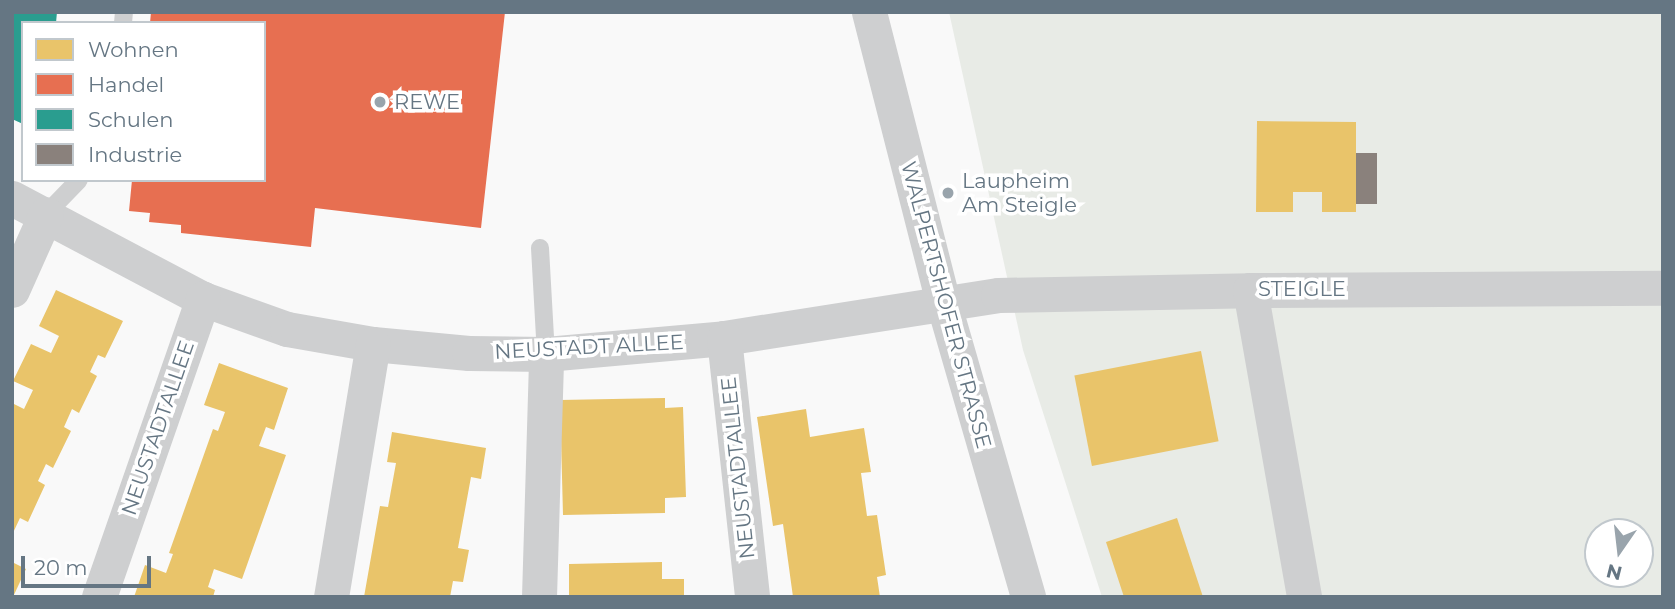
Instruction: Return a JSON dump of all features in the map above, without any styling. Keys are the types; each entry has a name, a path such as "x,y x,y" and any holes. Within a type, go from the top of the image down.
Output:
{"street":[{"name":"WALPERTSHOFER STRASSE","path":"869,12 943,302 1028,597"},
{"name":"NEUSTADT ALLEE","path":"12,198 203,299 287,329 373,344 469,353 546,354 724,338 827,324 943,302"},
{"path":"12,290 46,214"},
{"name":"STEIGLE","path":"943,302 998,295 1250,289 1663,288"},
{"path":"1250,289 1304,597"},
{"name":"NEUSTADTALLEE","path":"99,597 203,299"},
{"name":"NEUSTADTALLEE","path":"724,338 752,597"},
{"path":"331,597 373,344"},
{"path":"539,597 546,354"}],"lane":[{"path":"46,214 77,182"},
{"path":"540,248 546,354"}],"shaded area":[{"path":"949,12 1663,12 1663,597 1102,597 1023,350"}],"building: Wohnen":[{"path":"1257,121 1356,122 1356,212 1322,212 1322,192 1293,192 1293,212 1256,212"},
{"path":"56,290 123,321 105,358 98,355 90,372 97,376 79,413 72,409 64,427 71,431 53,468 46,464 38,481 45,485 28,522 20,518 12,535 12,403 24,409 33,390 13,381 31,344 51,353 59,336 39,326"},
{"path":"1201,351 1219,441 1092,466 1074,376"},
{"path":"219,363 288,388 274,430 266,427 259,446 286,455 242,579 214,569 208,587 215,590 213,597 134,597 145,565 166,573 173,554 169,553 213,429 218,431 225,412 204,405"},
{"path":"665,398 665,408 683,407 686,497 665,498 665,513 563,515 560,400"},
{"path":"806,409 810,437 864,428 871,472 861,473 867,516 877,515 886,575 877,577 880,597 793,597 783,524 773,526 757,417"},
{"path":"392,432 486,448 481,479 471,477 458,548 469,550 463,582 453,581 450,597 364,597 380,506 388,507 396,463 387,462"},
{"path":"1177,518 1203,597 1124,597 1106,542"},
{"path":"12,562 26,569 13,597 12,597"},
{"path":"662,562 662,579 684,579 684,597 569,597 569,564"}],"building: Handel":[{"name":"REWE","path":"151,12 505,12 481,228 315,208 311,247 181,233 181,225 149,222 150,213 129,211 132,182 266,182 266,21 150,21"}],"building: Schulen":[{"path":"12,12 57,12 56,21 21,21 21,123 12,119"}],"building: Industrie":[{"path":"1356,153 1377,153 1377,204 1356,204"}],"place":[{"name":"REWE","path":"380,102"},
{"name":"Laupheim Am Steigle","path":"948,193"}]}
